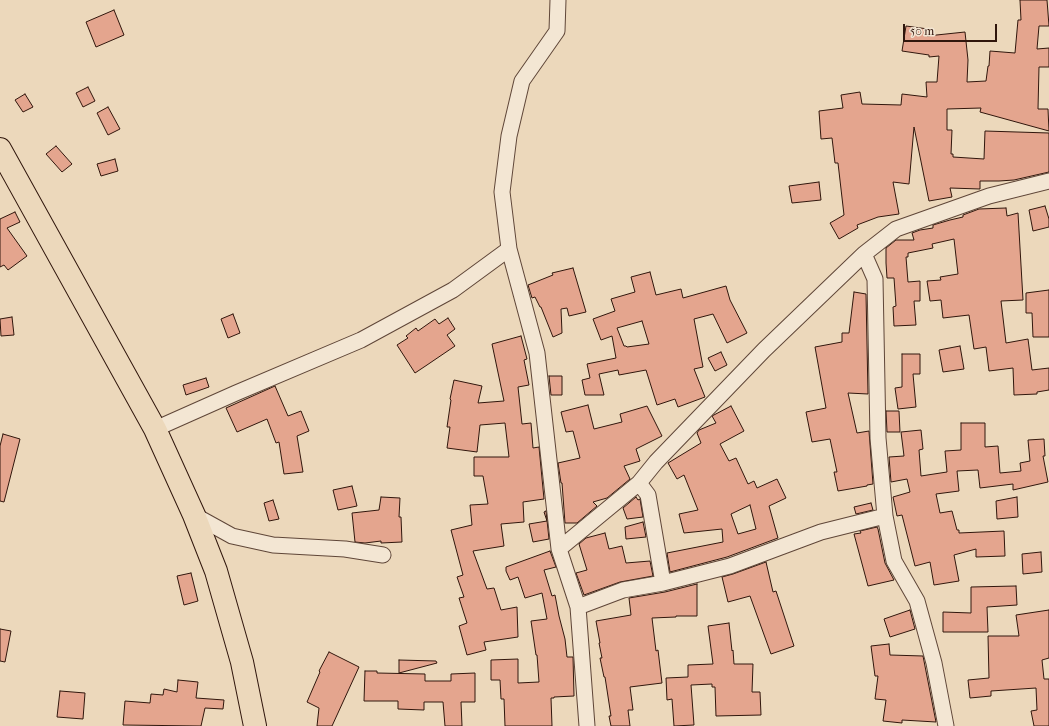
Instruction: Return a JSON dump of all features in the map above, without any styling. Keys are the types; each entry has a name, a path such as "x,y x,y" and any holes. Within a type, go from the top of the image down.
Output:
{"main road":[{"path":"0,148 154,429 194,515 216,571 238,647 255,726"}],"street":[{"path":"558,0 557,31 522,81 509,136 502,192 509,249 537,353 558,549 578,607 586,726"},
{"path":"558,549 639,483 656,462 764,350 864,254 896,229 989,196 1049,180"},
{"path":"154,429 361,340 453,290 509,249"},
{"path":"864,254 875,279 878,438 885,516 894,561 917,601 934,663 946,726"},
{"path":"639,483 648,495 663,583"},
{"path":"194,515 232,536 273,545 345,549 383,554"},
{"path":"578,607 623,590 663,583 730,566 821,532 885,516"}],"building":[{"path":"1020,0 1047,0 1049,26 1039,26 1037,49 1049,48 1049,67 1039,67 1038,109 1048,109 1049,131 980,112 981,108 947,109 947,130 952,130 951,154 953,154 953,157 984,159 985,131 1049,133 1049,172 1014,180 980,181 980,189 950,188 952,197 929,201 914,127 909,184 893,182 899,214 878,217 857,225 858,228 839,239 830,223 844,215 838,163 835,163 832,138 821,139 819,111 843,108 841,95 860,92 862,104 901,105 902,94 927,97 926,82 937,82 939,56 929,57 929,55 902,51 906,26 928,29 927,36 965,32 968,60 967,82 986,81 990,51 1015,53 1018,20 1021,20"},
{"path":"114,10 124,35 96,47 86,22"},
{"path":"88,87 95,101 83,107 76,93"},
{"path":"25,94 33,107 23,112 15,100"},
{"path":"108,107 120,129 108,135 97,113"},
{"path":"56,146 72,164 62,172 46,154"},
{"path":"115,159 118,171 101,176 97,164"},
{"path":"819,182 821,200 792,203 789,186"},
{"path":"1045,206 1049,219 1049,227 1033,231 1029,210"},
{"path":"1006,208 1007,216 1018,213 1023,300 1001,301 1006,343 1028,339 1032,370 1049,368 1049,390 1037,392 1037,394 1014,395 1013,368 989,371 986,347 974,349 969,315 943,318 941,300 930,301 927,281 941,280 940,277 958,274 954,239 932,244 933,248 908,253 908,257 906,257 908,282 920,281 920,301 914,301 916,325 894,326 893,307 896,306 894,278 887,278 886,248 896,240 914,240 912,233 933,228 933,225 963,217 963,215 979,209"},
{"path":"15,212 20,222 7,228 27,256 8,270 4,265 0,267 0,219"},
{"path":"573,268 586,312 569,316 567,308 561,309 562,333 553,337 541,307 535,297 532,298 528,285 553,275 552,273"},
{"path":"650,272 656,295 681,289 683,298 726,286 730,300 747,333 727,343 713,314 694,319 703,367 694,369 705,397 678,407 675,399 657,405 646,370 619,375 618,370 599,374 604,395 585,395 582,380 590,378 587,364 616,358 612,336 601,340 593,319 615,311 611,299 635,292 631,277","holes":["642,321 649,344 627,347 624,346 617,328"]},
{"path":"1049,290 1049,337 1033,337 1032,313 1026,313 1026,293"},
{"path":"854,292 866,294 868,394 848,393 857,433 869,431 873,484 838,491 834,472 837,472 830,439 812,442 806,412 826,408 815,347 842,342 842,333 849,333"},
{"path":"233,314 240,333 228,338 221,319"},
{"path":"12,317 14,335 1,336 0,319"},
{"path":"448,318 455,329 447,335 455,346 415,373 397,345 408,338 406,336 416,328 418,331 435,319 439,324"},
{"path":"521,336 527,359 524,360 529,385 518,387 522,424 531,423 533,448 539,447 544,499 523,502 524,522 501,524 504,546 473,551 487,589 494,588 501,610 517,607 518,637 484,642 486,650 467,655 459,626 467,623 459,598 464,597 457,577 463,575 451,530 472,525 470,505 488,504 483,476 474,476 474,457 509,457 505,423 480,425 477,452 447,448 450,427 447,427 450,399 454,380 482,386 478,403 504,401 492,344"},
{"path":"960,346 964,369 943,372 939,350"},
{"path":"721,352 727,365 715,371 708,358"},
{"path":"902,354 920,354 920,374 913,374 916,407 898,409 895,388 902,387"},
{"path":"549,376 562,376 562,395 551,395"},
{"path":"206,378 209,387 186,395 183,385"},
{"path":"275,386 288,416 301,411 309,431 297,436 303,472 284,474 279,442 276,443 267,419 237,432 226,408"},
{"path":"588,405 594,429 622,422 620,414 647,406 662,436 636,449 640,461 624,466 630,479 607,498 593,502 597,506 577,523 565,523 562,483 558,463 580,458 573,431 566,432 561,412"},
{"path":"731,406 744,431 720,444 729,461 736,458 748,484 754,481 757,488 777,479 786,498 769,506 778,538 727,557 670,572 667,553 723,542 722,529 684,533 679,514 698,510 684,475 677,479 668,463 701,443 697,433 699,430 716,423 712,416","holes":["750,505 756,529 738,534 731,514"]},
{"path":"886,411 899,411 900,432 887,432"},
{"path":"961,423 985,423 985,447 998,446 1000,473 1021,471 1020,463 1030,461 1028,440 1044,439 1045,456 1043,456 1048,482 1013,490 1013,484 980,488 978,470 957,471 959,491 936,494 940,513 952,511 959,533 1004,531 1005,556 976,557 976,549 954,555 959,581 934,585 930,562 915,566 902,515 897,516 893,497 910,492 907,479 891,482 889,457 904,456 901,432 921,430 923,449 919,450 921,476 947,472 945,451 961,450"},
{"path":"3,434 20,439 4,502 0,501 0,446"},
{"path":"352,486 357,506 338,510 333,490"},
{"path":"381,497 400,498 399,517 401,517 402,542 355,542 352,513 379,510"},
{"path":"636,497 638,500 640,499 643,517 627,519 623,508"},
{"path":"1017,497 1018,517 997,519 996,501"},
{"path":"273,500 279,519 269,521 264,503"},
{"path":"871,503 873,510 856,514 854,507"},
{"path":"546,511 549,539 533,542 529,524 547,521 544,512"},
{"path":"643,522 646,537 626,539 625,527"},
{"path":"877,527 885,563 894,580 868,586 854,534"},
{"path":"605,533 609,549 622,546 626,563 650,561 653,576 620,582 584,595 576,573 587,570 579,544 586,538"},
{"path":"550,551 556,567 544,570 552,596 555,595 565,639 567,657 573,657 574,696 551,698 552,726 505,726 504,699 501,699 500,680 491,680 491,660 518,659 518,683 539,682 537,655 531,621 547,619 542,593 525,598 518,577 510,580 506,567"},
{"path":"1041,552 1042,572 1023,574 1022,554"},
{"path":"766,562 773,592 776,591 794,646 771,654 750,596 728,602 722,577"},
{"path":"191,573 198,601 184,605 177,576"},
{"path":"697,584 697,616 652,618 662,683 630,687 633,710 628,710 630,726 611,726 609,716 611,716 605,677 600,658 602,658 596,621 631,615 629,598 665,592"},
{"path":"1016,586 1017,605 987,607 988,632 943,632 943,612 971,613 971,587"},
{"path":"910,610 915,629 890,637 884,619"},
{"path":"1049,610 1049,658 1042,660 1044,679 1049,679 1049,726 1034,726 1031,711 1037,710 1036,688 991,691 991,696 970,698 968,680 989,678 988,636 1019,636 1016,615"},
{"path":"729,623 734,664 753,664 752,692 760,692 761,715 716,716 715,687 712,687 712,684 691,685 694,725 674,726 672,699 667,700 666,678 688,677 688,665 713,664 708,626"},
{"path":"0,629 11,631 5,662 0,661"},
{"path":"889,644 890,655 923,656 936,722 902,720 902,723 883,721 886,700 875,699 878,676 875,676 871,646"},
{"path":"329,652 359,667 332,726 317,726 319,708 307,702 320,672 319,671"},
{"path":"399,660 436,661 437,663 399,673"},
{"path":"365,671 377,671 377,673 425,674 425,681 451,681 451,674 475,673 475,702 461,702 462,726 445,726 443,702 424,702 424,710 398,709 398,701 364,701"},
{"path":"178,680 198,682 196,698 224,700 223,709 205,708 201,726 123,725 125,701 150,703 151,694 163,695 164,689 177,692"},
{"path":"60,691 85,693 83,719 57,717"}]}
